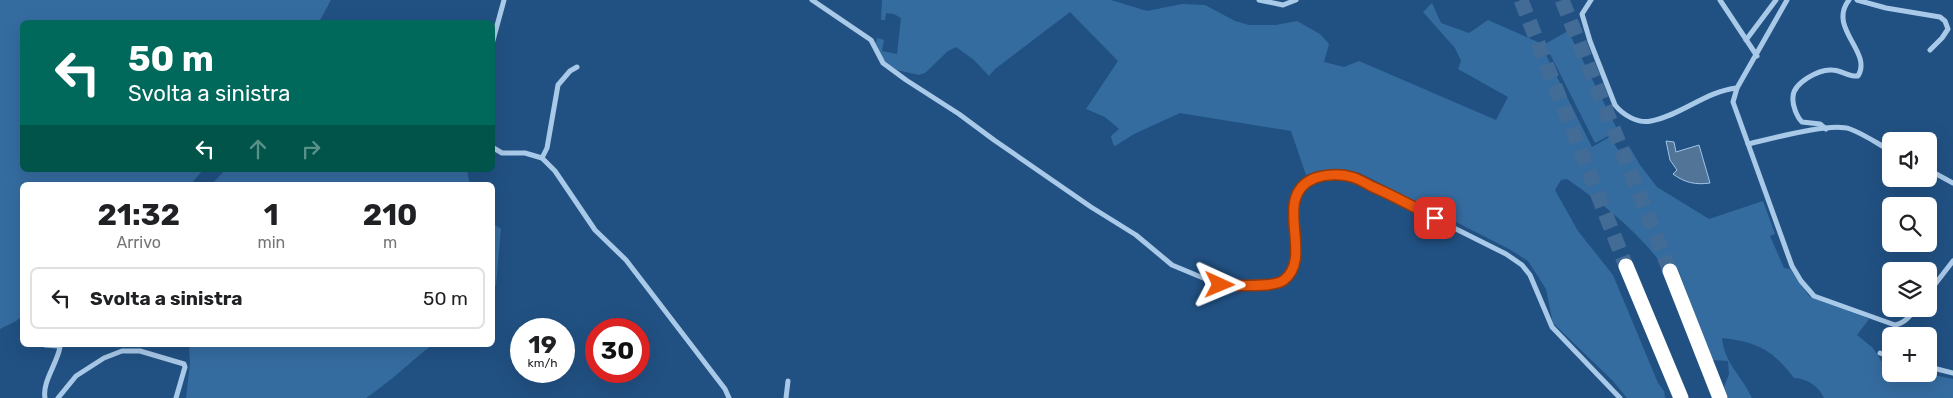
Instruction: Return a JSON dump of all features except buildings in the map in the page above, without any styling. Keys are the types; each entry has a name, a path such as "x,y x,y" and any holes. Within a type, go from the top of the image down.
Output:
{"highway":[{"path":"1626,266 1681,398"},
{"path":"1670,271 1720,398"}],"street":[{"path":"495,33 504,0"},
{"path":"812,0 871,40 883,63 906,80 959,114 1091,207 1136,235 1172,265 1220,285 1282,282 1291,274 1295,255 1295,199 1299,188 1305,182 1317,177 1331,175 1352,177 1382,190 1506,254 1522,265 1530,275 1552,327 1620,398"},
{"path":"1259,0 1283,5 1296,0"},
{"path":"1591,0 1582,14 1590,41 1615,105 1621,113 1634,119 1650,122 1710,95 1727,89 1738,88"},
{"path":"1720,0 1756,56"},
{"path":"1746,40 1776,0"},
{"path":"1787,0 1738,88 1733,102 1792,266 1801,281 1814,296 1895,324 1909,317"},
{"path":"1826,129 1820,124 1802,122 1798,118 1792,97 1795,89 1820,71 1841,71 1858,76 1861,65 1855,47 1843,25 1842,13 1849,0"},
{"path":"1857,0 1886,8 1940,17 1945,21 1948,29 1930,50"},
{"path":"542,158 547,148 558,84 570,71 577,67"},
{"path":"1748,144 1842,127 1851,129 1882,146"},
{"path":"495,148 502,152 525,153 542,158 555,171 595,230 626,260 725,389 729,398"},
{"path":"1937,174 1953,183"},
{"path":"1937,282 1953,261"},
{"path":"45,398 45,390 59,355 59,347"},
{"path":"58,398 76,376 104,358 122,351 140,351 184,364 185,368 176,398"},
{"path":"1937,369 1953,373"},
{"path":"786,398 788,381"}],"shaded area":[{"path":"0,0 331,0 320,20 20,20 20,172 201,172 193,182 20,182 20,318 0,329"},
{"path":"882,0 1111,0 1147,11 1182,4 1205,5 1235,21 1249,25 1276,25 1297,21 1320,34 1329,44 1324,62 1344,67 1359,61 1496,120 1508,97 1458,69 1461,61 1455,48 1423,12 1432,3 1441,23 1469,33 1488,20 1540,43 1592,147 1610,137 1618,150 1629,146 1640,165 1657,187 1709,219 1763,201 1775,234 1770,236 1784,268 1790,269 1809,296 1869,319 1857,335 1873,348 1882,362 1882,382 1937,382 1937,376 1953,379 1953,398 1824,398 1815,386 1803,379 1794,378 1779,361 1763,349 1745,342 1722,338 1726,355 1752,398 1728,398 1724,387 1729,374 1728,361 1712,360 1678,269 1668,260 1661,263 1629,228 1593,197 1567,179 1561,180 1555,190 1578,231 1613,275 1658,383 1664,391 1665,398 1627,398 1613,381 1553,323 1546,289 1528,261 1509,249 1360,173 1333,170 1306,175 1291,131 1180,113 1134,134 1115,146 1111,136 1119,129 1105,117 1086,109 1118,61 1070,12 995,69 989,76 974,60 956,47 948,51 925,73 919,75 897,70 883,59 876,43 877,38 884,40 882,51 897,54 901,18 894,14 886,13 885,20 881,20"},
{"path":"1568,31 1618,131 1595,143 1545,44"},
{"path":"1666,141 1674,142 1676,152 1699,145 1710,183 1691,183 1673,174 1677,170 1670,160"},
{"path":"223,172 467,172 469,182 214,182"},
{"path":"495,225 501,229 495,286"},
{"path":"189,347 430,347 366,398 186,398 190,363"}],"tunnel":[{"path":"1521,0 1626,266"},
{"path":"1562,0 1670,271"}],"route":[{"path":"1220,285 1258,285 1282,282 1291,274 1295,255 1295,199 1299,188 1305,182 1317,177 1331,175 1352,177 1382,190 1435,218"}]}
